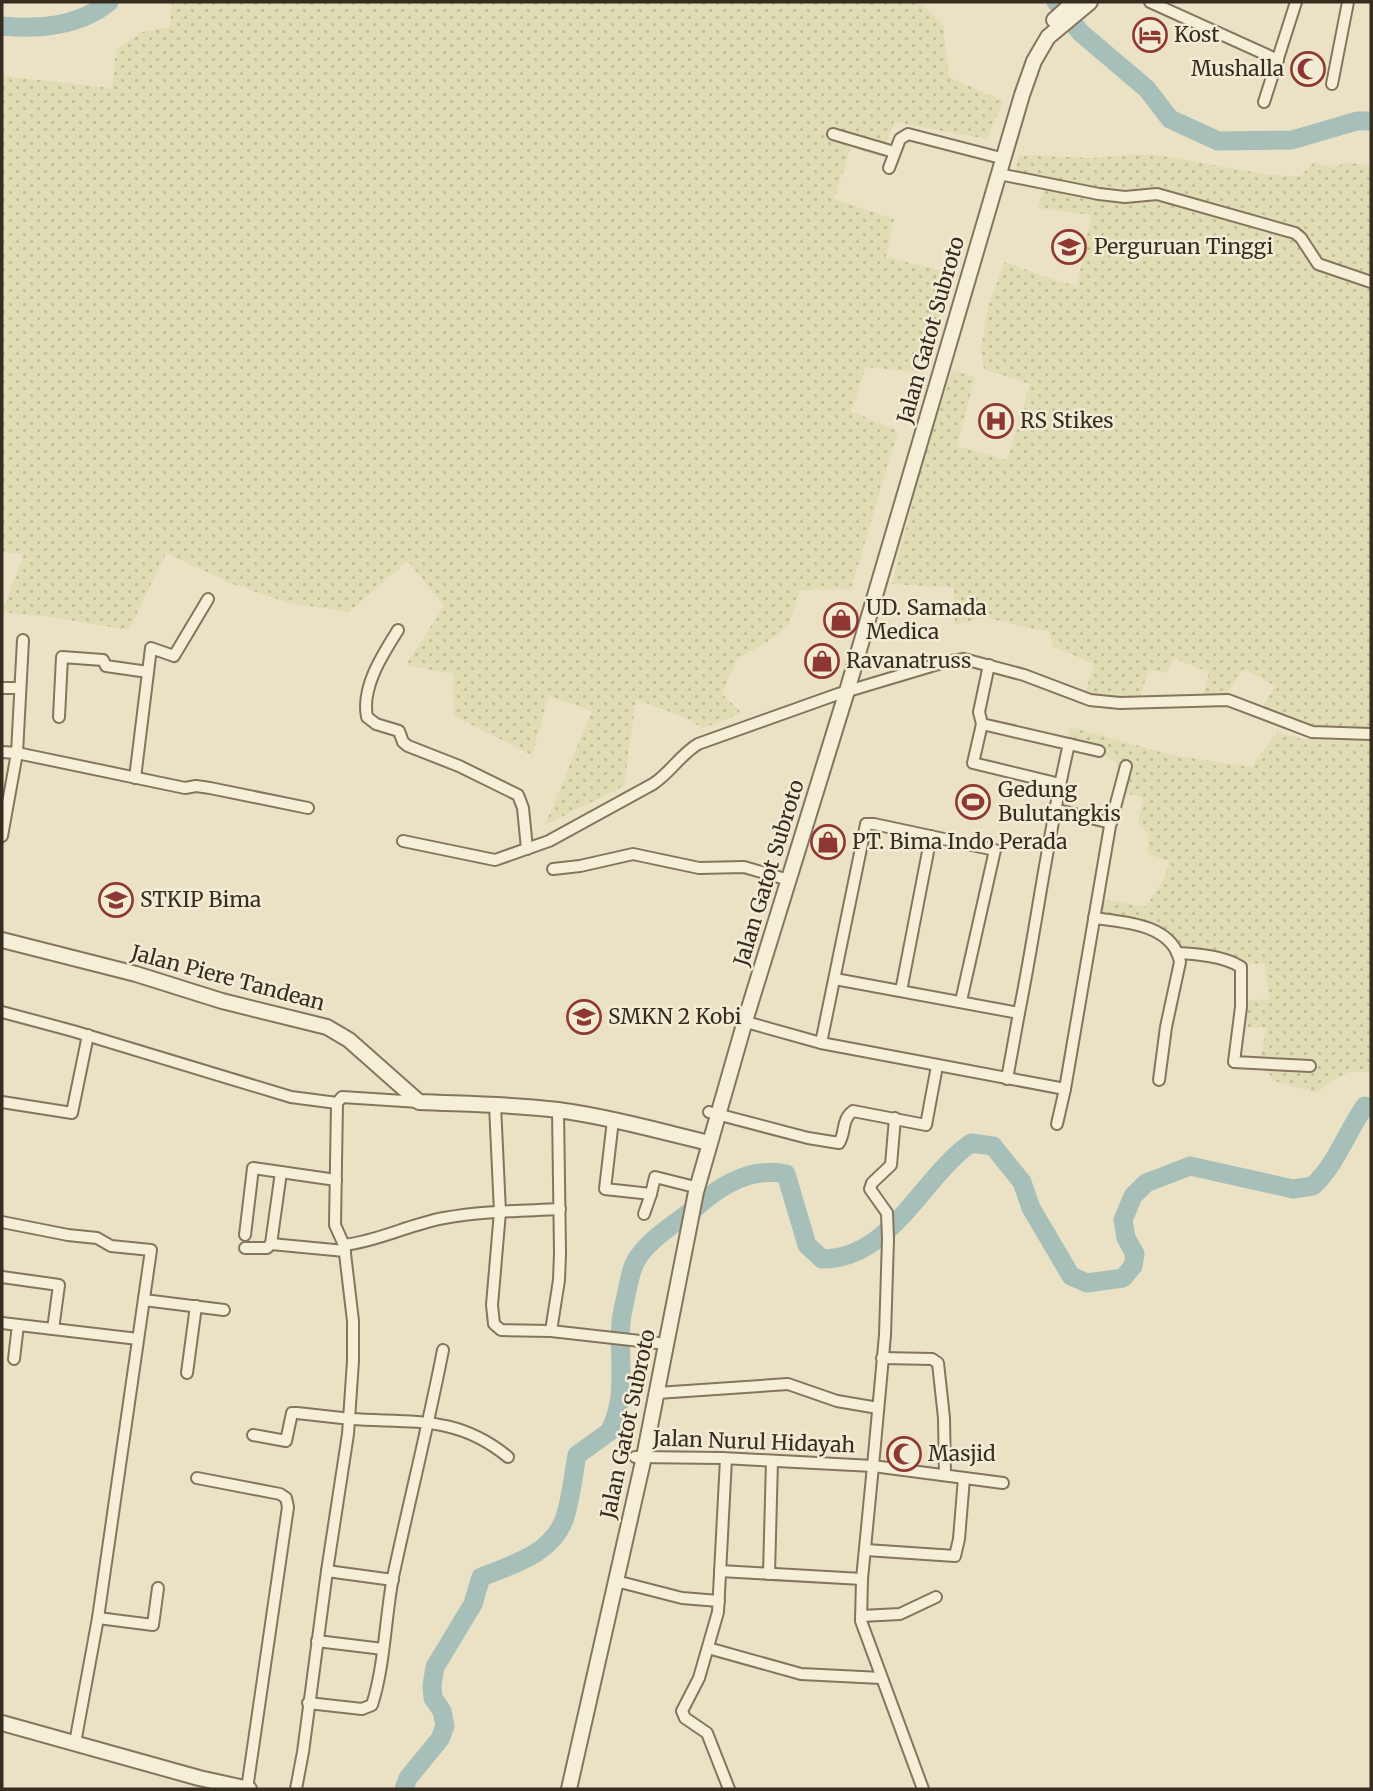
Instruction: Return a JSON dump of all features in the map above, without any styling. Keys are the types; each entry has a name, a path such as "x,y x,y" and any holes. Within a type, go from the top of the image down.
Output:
{"street":[{"name":"Jalan Gatot Subroto","path":"742,1021 782,878 843,692 1025,62 1033,44 1084,2"},
{"path":"1150,2 1278,60"},
{"path":"1264,102 1296,2"},
{"path":"1332,84 1348,2"},
{"name":"Jalan Gatot Subroto","path":"560,1789 657,1393 692,1190 713,1113 843,692 1021,95 1051,28"},
{"path":"833,134 894,152"},
{"path":"889,168 900,139 908,134 997,157"},
{"path":"999,174 1099,194 1125,197 1157,194 1213,209 1295,233 1301,237 1318,264 1371,282"},
{"path":"135,778 151,648 174,656 208,599"},
{"path":"398,630 371,683 367,717 376,724 399,731 403,742 408,746 460,766 518,795 523,808 527,849"},
{"path":"2,836 17,753 23,640"},
{"path":"59,716 62,657 103,660 106,666 148,672"},
{"path":"403,841 491,860 527,849 549,841 660,780 685,752 698,744 843,692 964,659 1090,699 1120,703 1227,700 1312,732 1371,734"},
{"path":"989,665 979,712 982,724 973,763 1060,784"},
{"path":"2,688 20,688"},
{"path":"982,724 1099,751"},
{"path":"1007,1079 1034,937 1054,809 1069,744"},
{"path":"2,752 185,788 203,787 308,808"},
{"path":"1056,1124 1065,1089 1111,823 1126,766"},
{"path":"1054,809 1111,823"},
{"path":"821,1043 866,824 995,850 961,1001"},
{"path":"901,991 931,836"},
{"path":"554,869 632,854 699,868 744,867 782,878"},
{"path":"1094,918 1136,923 1153,930 1168,941 1177,953 1180,962 1166,1027 1159,1080"},
{"name":"Jalan Piere Tandean","path":"2,940 327,1027 349,1040 419,1102"},
{"path":"1177,953 1202,955 1241,967 1241,1007 1234,1062 1310,1066"},
{"path":"835,979 1020,1013"},
{"path":"2,1012 88,1035 291,1097 337,1103"},
{"path":"742,1021 821,1043 1065,1089"},
{"path":"2,1102 72,1113 88,1035"},
{"path":"713,1113 833,1143 842,1140 844,1122 853,1111 926,1125 937,1066"},
{"path":"296,1789 349,1419 353,1361 353,1321 344,1248 335,1225 337,1103 342,1097 558,1110 705,1142"},
{"path":"495,1105 500,1212 492,1305 494,1324 501,1330 551,1331 652,1342"},
{"path":"551,1331 559,1280 558,1110"},
{"path":"895,1118 891,1166 870,1189 887,1213 888,1239 888,1280 873,1466 1003,1483"},
{"path":"613,1120 605,1189 651,1194"},
{"path":"245,1235 253,1168 335,1180"},
{"path":"245,1248 267,1248 271,1244 281,1172"},
{"path":"644,1214 655,1177 692,1190"},
{"path":"271,1244 344,1248 443,1218 560,1209"},
{"name":"Jalan Gatot Subroto","path":"569,1789 599,1636 616,1581 640,1457 652,1342 687,1218"},
{"path":"2,1222 97,1238 111,1246 151,1250 98,1618 75,1744"},
{"path":"2,1277 59,1285 53,1329"},
{"path":"144,1300 224,1310"},
{"path":"187,1373 196,1307"},
{"path":"2,1324 138,1339"},
{"path":"14,1359 18,1325"},
{"path":"308,1703 355,1709 371,1707 393,1580 443,1350"},
{"path":"882,1358 932,1359 938,1363 944,1418 945,1475"},
{"path":"657,1393 788,1384 836,1401 878,1408"},
{"path":"253,1435 286,1441 292,1413 349,1419 429,1422 457,1427 475,1434 508,1457"},
{"name":"Jalan Nurul Hidayah","path":"640,1457 726,1458 873,1466 862,1579 861,1621 923,1789"},
{"path":"726,1458 719,1601 699,1678 683,1713 685,1718 706,1733 729,1789"},
{"path":"769,1574 772,1461"},
{"path":"2,1723 197,1784 248,1789 288,1507 286,1498 280,1494 197,1478"},
{"path":"866,1550 954,1556 960,1539 964,1478"},
{"path":"327,1571 393,1580"},
{"path":"720,1571 862,1579"},
{"path":"616,1581 682,1598 719,1601"},
{"path":"98,1618 153,1625 158,1588"},
{"path":"861,1616 909,1611 936,1597"},
{"path":"317,1641 383,1650"},
{"path":"708,1648 801,1674 881,1678"}],"shaded area":[{"path":"172,2 920,2 943,24 949,77 1003,101 987,139 894,122 881,157 851,147 834,199 894,219 886,257 955,274 920,373 866,367 851,411 898,431 851,589 800,590 790,623 769,641 737,659 722,694 742,713 703,728 683,717 636,699 624,786 545,825 592,711 549,696 532,755 454,716 453,674 406,665 444,606 408,561 349,612 289,603 230,583 166,553 129,630 2,612 24,554 2,552 2,76 112,88 116,49 142,32 170,27"},
{"path":"1152,154 1270,175 1301,176 1314,162 1332,168 1347,162 1371,166 1371,730 1313,729 1288,721 1263,707 1275,686 1244,669 1225,696 1203,694 1209,672 1173,658 1167,673 1149,670 1140,696 1114,697 1085,693 1094,664 1052,646 1049,631 984,617 955,625 954,588 892,584 927,444 952,370 975,377 957,446 1007,460 1030,384 984,369 981,347 989,303 1005,262 1077,286 1091,215 1038,208 1044,189 1012,181 1019,155 1091,158"},
{"path":"1070,727 1172,755 1251,767 1277,732 1302,739 1371,741 1371,1072 1349,1072 1332,1080 1317,1093 1275,1081 1259,1061 1267,1028 1235,1026 1238,1001 1269,999 1265,964 1231,963 1172,951 1147,928 1089,917 1092,897 1145,907 1164,879 1169,861 1148,854 1148,835 1138,823 1143,798 1116,790 1121,773 1116,762 1107,756 1067,745"}],"waterway":[{"path":"2,26 30,27 72,21 109,2"},
{"path":"1056,2 1081,33 1147,89 1170,119 1218,141 1292,140 1357,121 1371,121"},
{"path":"404,1789 408,1778 440,1739 445,1726 442,1711 433,1698 435,1667 473,1604 481,1577 529,1557 550,1542 564,1520 577,1455 609,1432 615,1419 621,1378 621,1318 636,1260 660,1235 719,1189 751,1175 774,1172 786,1174 807,1245 822,1259 846,1255 867,1246 886,1232 953,1158 971,1143 993,1146 1022,1182 1031,1208 1071,1276 1087,1283 1123,1278 1133,1266 1135,1254 1126,1238 1123,1220 1133,1196 1146,1183 1190,1166 1293,1189 1313,1186 1329,1168 1365,1106 1371,1107"}],"place":[{"name":"Kost","path":"1150,35"},
{"name":"Mushalla","path":"1308,69"},
{"name":"Perguruan Tinggi","path":"1069,247"},
{"name":"RS Stikes","path":"996,421"},
{"name":"UD. Samada Medica","path":"841,620"},
{"name":"Ravanatruss","path":"822,661"},
{"name":"Gedung Bulutangkis","path":"973,802"},
{"name":"PT. Bima Indo Perada","path":"828,842"},
{"name":"STKIP Bima","path":"116,900"},
{"name":"SMKN 2 Kobi","path":"584,1017"},
{"name":"Masjid","path":"904,1454"}]}
